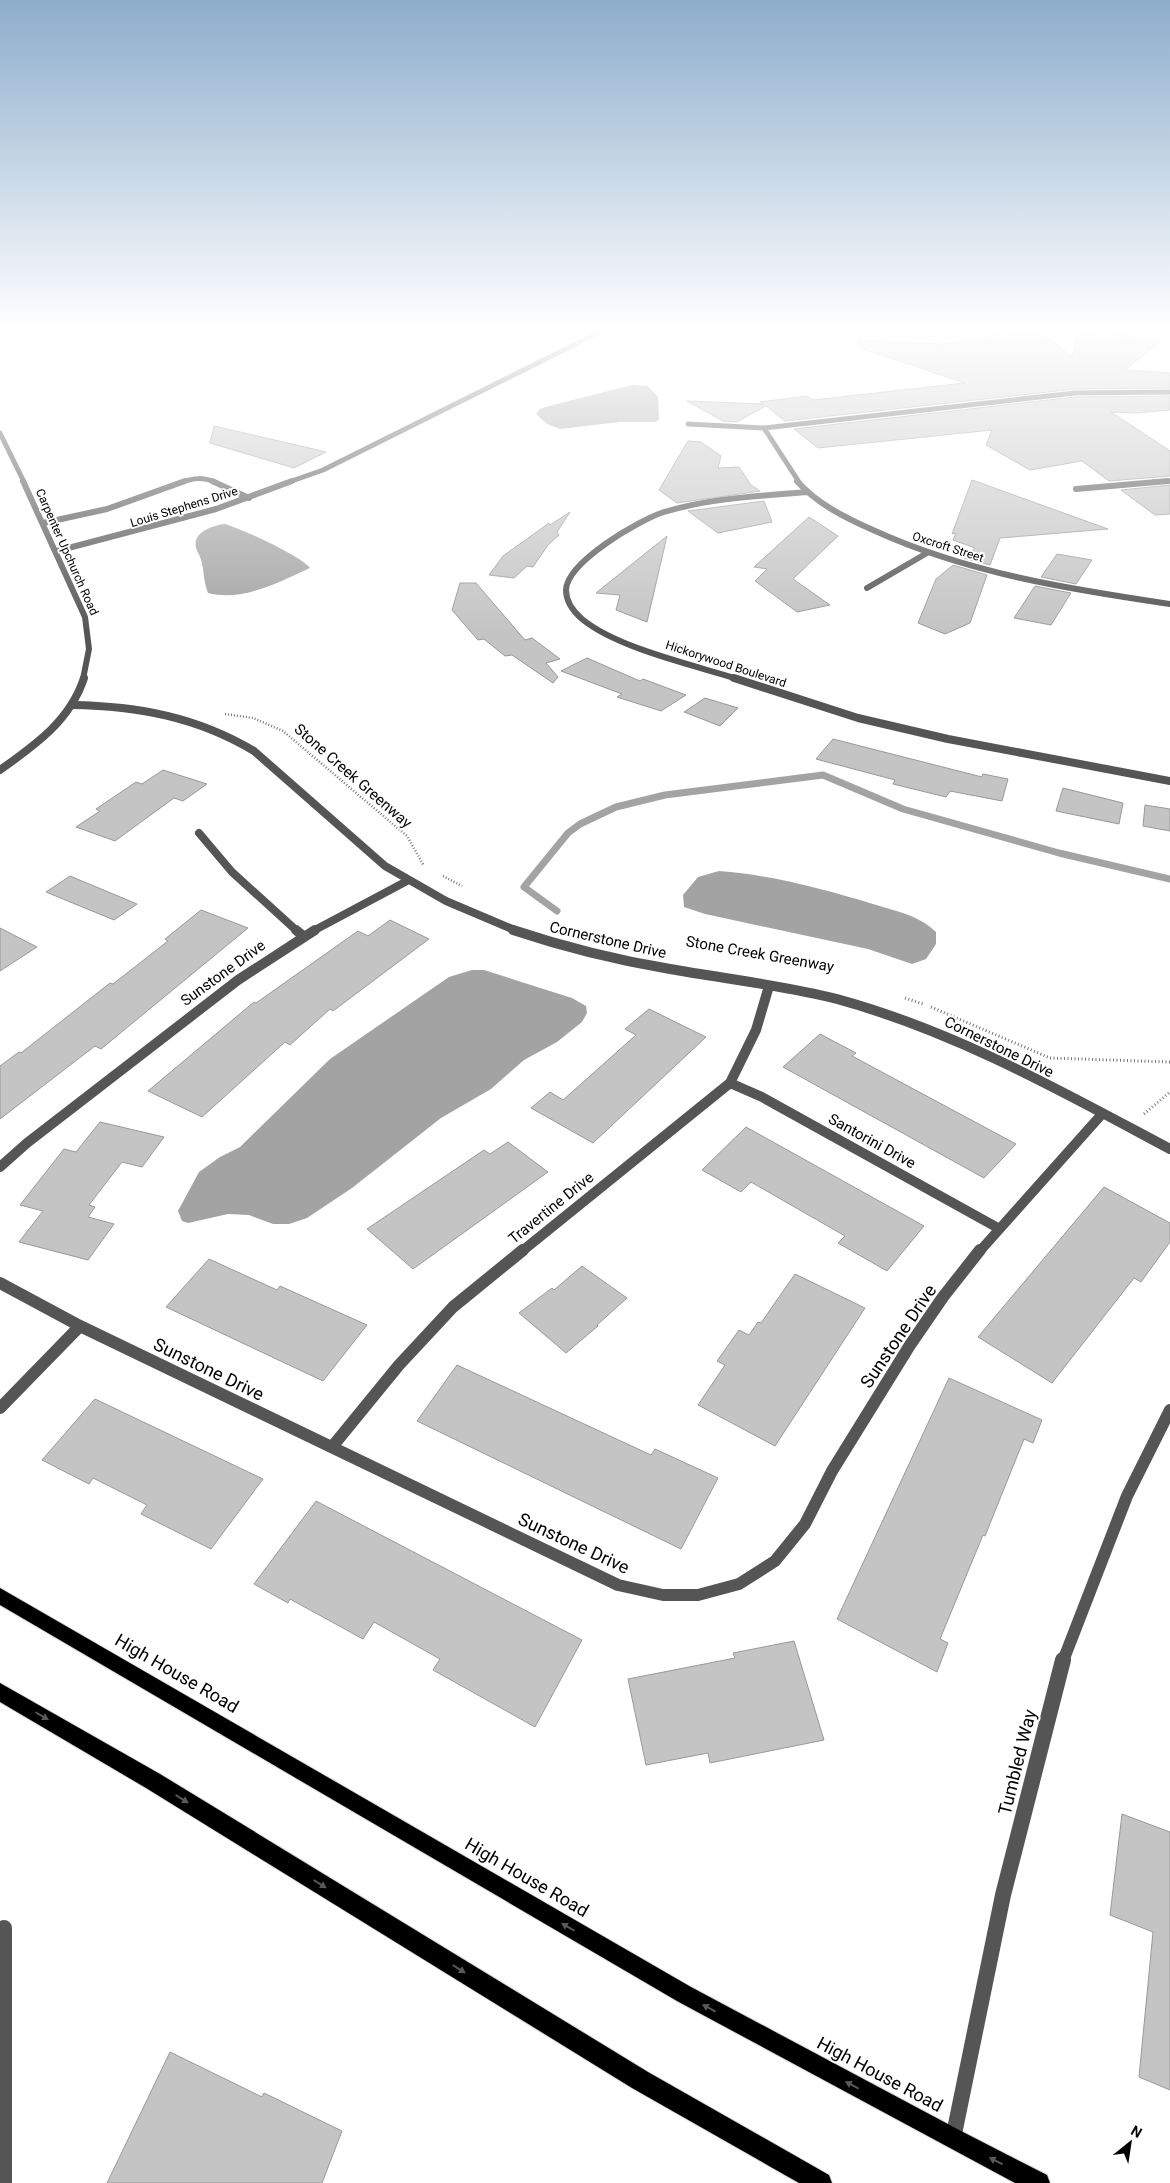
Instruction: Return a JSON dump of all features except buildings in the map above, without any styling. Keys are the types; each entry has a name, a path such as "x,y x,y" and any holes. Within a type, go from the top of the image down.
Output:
{"main road":[{"name":"High House Road","path":"0,1596 684,1994 953,2139 1039,2183"},
{"path":"0,1692 153,1781 640,2080 821,2183"}],"street":[{"name":"Louis Stephens Drive","path":"57,551 164,524 249,498 355,455 407,429"},
{"name":"Oxcroft Street","path":"764,429 783,462 807,492 858,524 927,553 1006,576 1170,604"},
{"name":"Carpenter Upchurch Road","path":"0,433 57,551 83,613 88,630 89,650 79,690 72,705 51,730 0,770"},
{"path":"43,523 107,509 194,478 205,478 249,498"},
{"path":"1076,489 1170,481"},
{"name":"Hickorywood Boulevard","path":"807,492 683,508 650,517 607,544 574,572 567,584 569,602 576,613 595,629 624,643 832,710 948,739 1170,781"},
{"path":"867,588 927,553"},
{"name":"Cornerstone Drive","path":"72,705 114,705 172,714 218,730 238,740 254,751 384,866 407,881 496,923 568,947 647,965 838,1000 936,1032 991,1056 1170,1149"},
{"path":"199,833 232,872 303,936"},
{"name":"Sunstone Drive","path":"0,1166 34,1137 238,980 303,936 407,881"},
{"name":"Travertine Drive","path":"332,1447 399,1365 453,1307 730,1083 756,1030 769,986"},
{"name":"Santorini Drive","path":"730,1083 762,1097 998,1228"},
{"name":"Sunstone Drive","path":"0,1284 80,1326 618,1585 663,1595 698,1595 740,1584 775,1561 806,1524 832,1471 910,1345 943,1297 998,1228 1102,1114"},
{"path":"0,1408 80,1326"},
{"name":"Tumbled Way","path":"953,2139 1003,1895 1064,1656 1127,1496 1170,1410"},
{"path":"4,1928 4,2183"}],"path":[{"name":"Stone Creek Greenway","path":"220,714 252,718 284,731 407,836 424,866 432,870"},
{"path":"440,874 464,886"},
{"path":"903,997 952,1015 1050,1058 1170,1062"},
{"path":"1139,1118 1170,1092"}],"shaded area":[{"path":"225,524 284,550 310,568 247,593 221,595 208,593 196,542 197,538 205,530"},
{"path":"719,871 797,883 898,911 922,921 936,932 936,944 926,959 912,964 868,949 705,914 684,907 683,895 698,877"},
{"path":"472,970 484,970 572,998 586,1006 587,1013 582,1022 557,1042 524,1060 491,1089 441,1118 352,1188 307,1218 289,1224 273,1224 249,1215 228,1214 188,1223 182,1221 178,1211 199,1172 220,1157 240,1147 330,1059 449,977"}],"waterway":[{"path":"557,911 524,887 568,833 580,824 616,807 665,795 823,775 903,809 1059,853 1170,879"}]}
